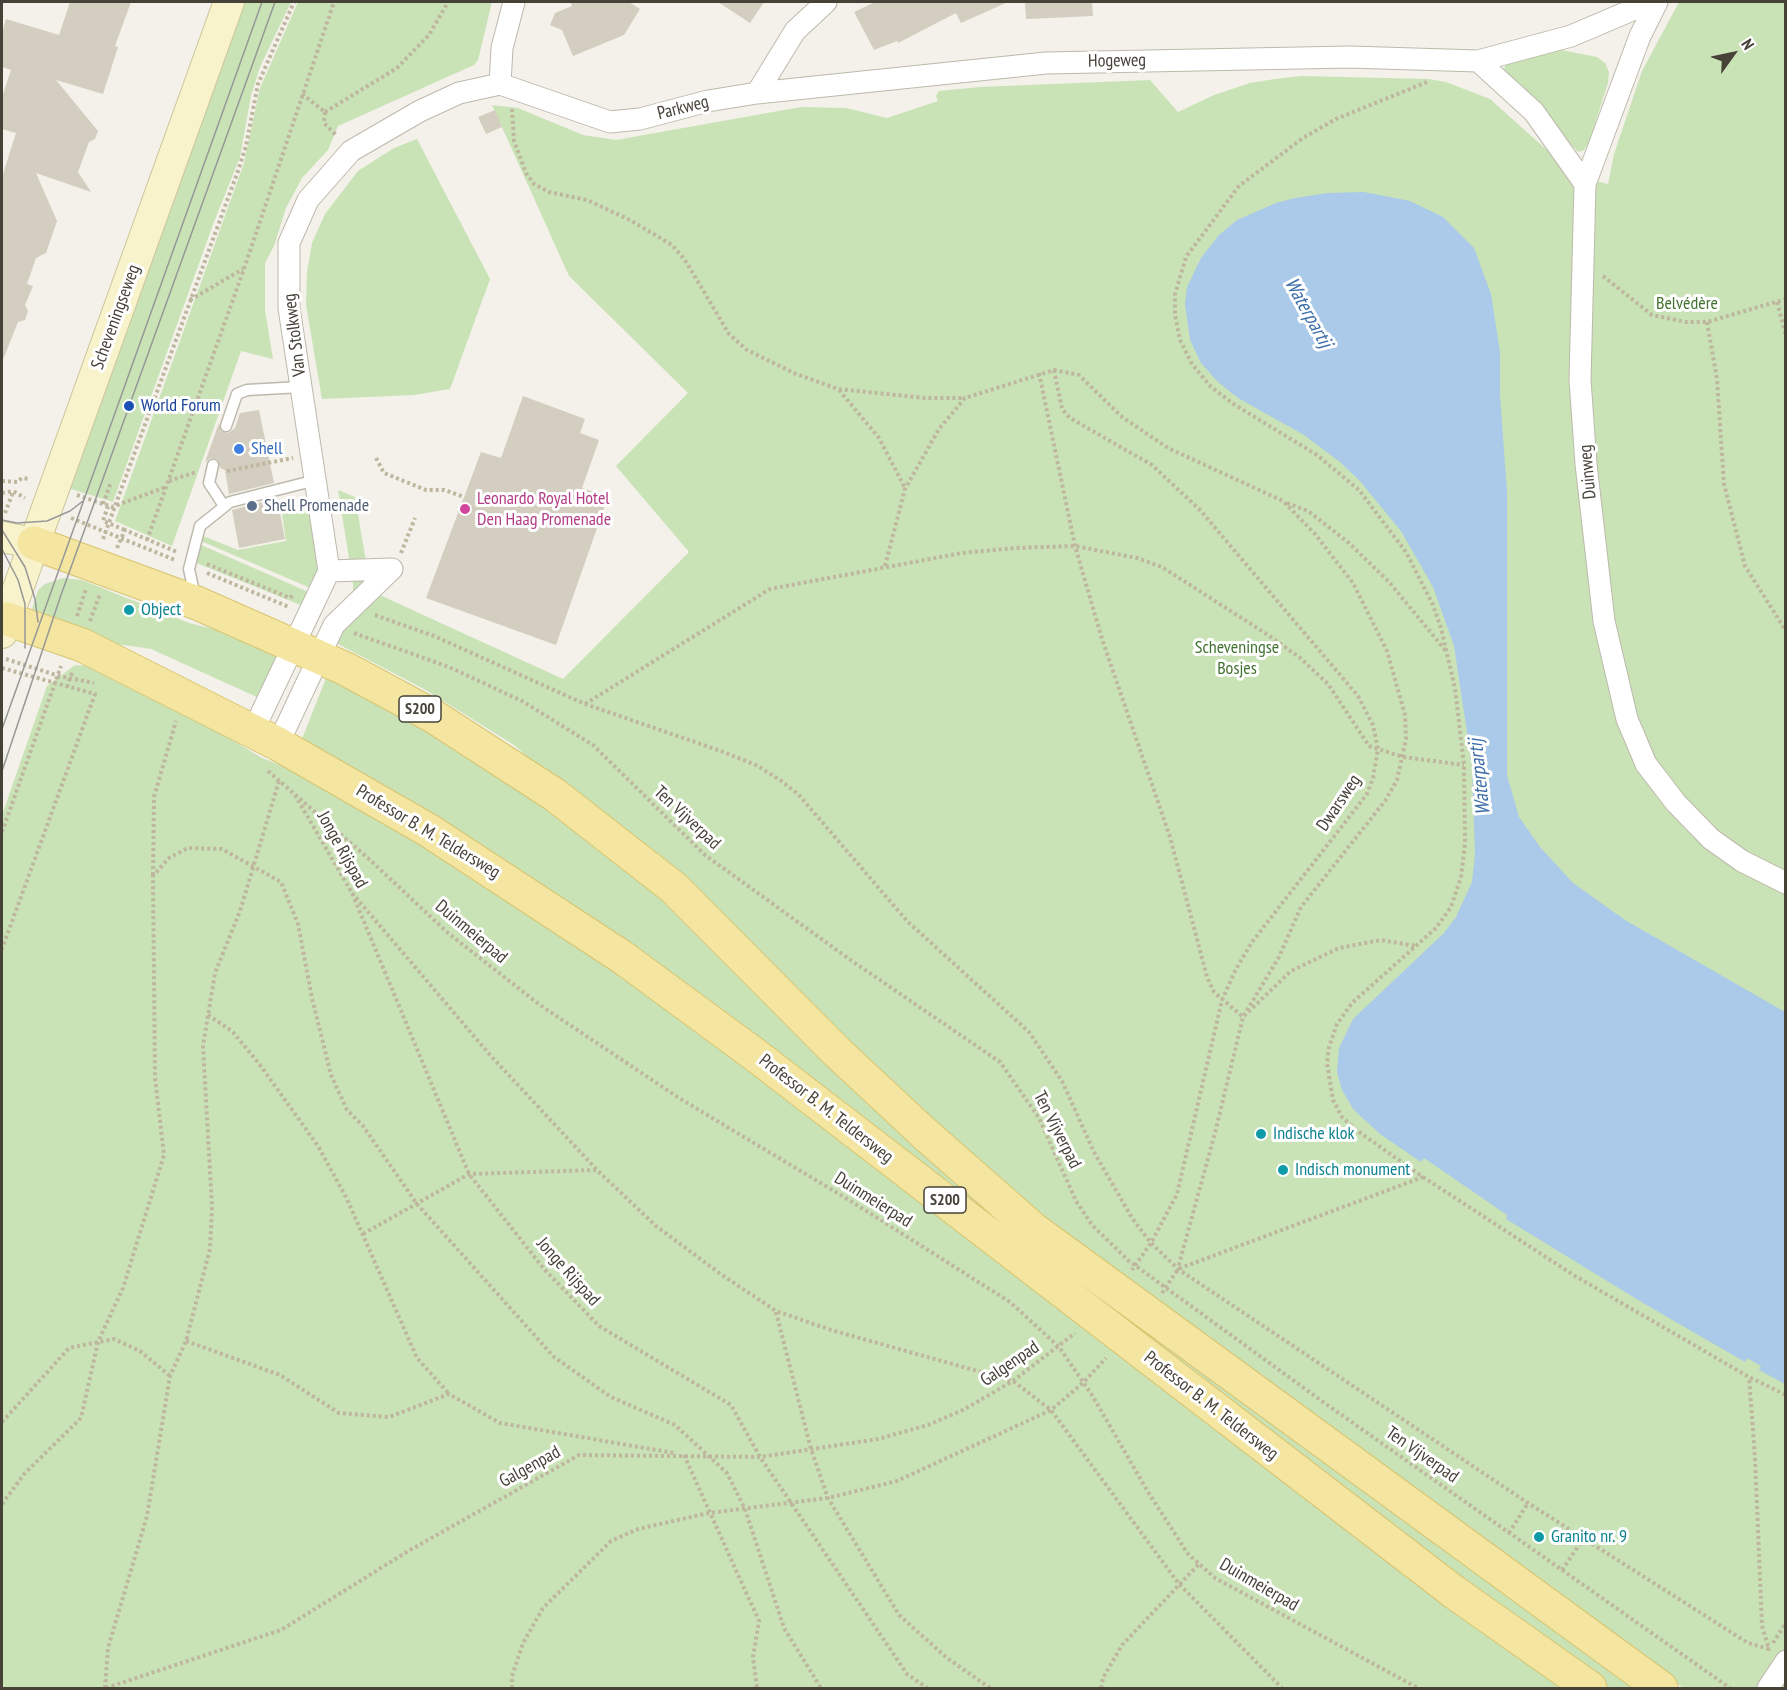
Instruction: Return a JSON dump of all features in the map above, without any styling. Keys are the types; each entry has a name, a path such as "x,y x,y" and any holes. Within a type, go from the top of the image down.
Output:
{"main road":[{"name":"Professor B. M. Teldersweg","path":"34,543 94,563 197,603 346,669 433,716 516,767 674,888 709,920 837,1052 925,1134 1034,1228 1156,1300 1661,1689"},
{"name":"Professor B. M. Teldersweg","path":"3,623 69,640 139,672 266,748 428,830 622,957 754,1054 1454,1592 1590,1689"}],"street":[{"name":"Scheveningseweg","path":"3,623 229,2"},
{"path":"500,84 502,48 514,2"},
{"path":"757,93 795,31 826,2"},
{"name":"Hogeweg","path":"757,93 1046,63 1350,57 1478,61 1571,36 1651,2"},
{"name":"Duinweg","path":"1657,2 1640,36 1585,184 1580,380 1586,464 1604,621 1627,719 1646,764 1683,810 1711,839 1785,883"},
{"path":"1478,61 1534,112 1585,184"},
{"name":"Parkweg","path":"500,84 610,122 640,119 708,101 757,93"},
{"name":"Van Stolkweg","path":"329,571 289,308 290,243 308,200 351,151 420,111 459,93 500,84"},
{"name":"S200","path":"2,529 34,543"},
{"path":"266,748 306,651 312,606 329,571 392,569 306,651 266,748"},
{"path":"1768,1689 1777,1655"}],"lane":[{"path":"226,426 237,394 247,390 302,387"},
{"path":"211,469 209,483 224,506"},
{"path":"197,603 190,562 200,526 230,502 316,480"}],"path":[{"path":"2,832 59,676 94,563 246,146 258,84 268,56 294,2"},
{"path":"312,606 299,588 291,598 190,562 147,540 244,269 334,2"},
{"path":"325,112 397,68 429,35 448,2"},
{"path":"1434,79 1336,119 1303,138 1239,186 1186,257 1175,294 1175,315 1180,340 1192,364 1211,387 1235,405 1317,455 1359,490 1406,552 1433,605 1455,688 1464,765 1465,844 1461,877 1451,906 1436,928 1352,1003 1337,1024 1329,1047 1327,1062 1333,1100 1342,1117 1359,1132 1575,1276 1749,1377 1785,1395"},
{"path":"500,84 512,104 512,130 520,158 534,184 549,192 587,200 630,220 672,245 685,260 729,334 747,350 796,374 838,389 925,398 965,398 1054,370 1079,375 1122,417 1168,448 1308,511 1349,543 1389,582 1447,652"},
{"path":"302,94 325,112"},
{"path":"325,112 324,123 351,151"},
{"path":"1582,259 1652,315 1669,320 1707,322 1785,299"},
{"path":"189,301 244,269"},
{"path":"1777,302 1785,336"},
{"path":"1707,322 1717,379 1724,484 1745,566 1785,631"},
{"name":"Dwarsweg","path":"1054,370 1062,409 1070,418 1152,465 1200,510 1358,696 1373,725 1378,749 1373,778 1366,794 1252,942 1222,1000 1177,1194 1151,1243 1135,1264"},
{"path":"1039,373 1075,546 1102,639 1170,837 1207,977 1214,992 1243,1017"},
{"path":"838,389 879,438 905,489"},
{"path":"885,566 905,489 939,429 965,398"},
{"path":"115,506 197,472 312,453"},
{"path":"376,458 384,473 426,490 444,490 464,497"},
{"path":"2,481 17,482 22,478 30,479"},
{"path":"103,504 111,482"},
{"path":"2,529 13,491"},
{"path":"1156,1300 1178,1269 1215,1133 1243,1017 1279,957 1301,907 1385,801 1397,780 1406,739 1400,692 1375,622 1353,583 1335,558 1283,501"},
{"path":"109,523 125,530"},
{"path":"106,531 312,606"},
{"path":"585,704 770,589 962,553 1075,546 1137,558 1162,567 1228,608 1314,670 1340,698 1369,746 1403,757 1464,765"},
{"path":"366,612 434,636 585,704 756,765 798,794 907,921 1035,1039 1062,1081 1113,1187 1151,1243 1178,1269 1528,1503 1748,1643 1777,1655"},
{"name":"Ten Vijverpad","path":"334,625 449,667 522,700 571,729 592,745 705,855 852,961 1000,1062 1039,1118 1077,1201 1092,1225 1106,1241 1135,1264 1156,1300 1509,1533 1730,1689"},
{"path":"2,657 71,679"},
{"path":"2,668 95,694 2,949"},
{"path":"2,1504 26,1473 81,1418 98,1342 123,1288 164,1155 155,1078 154,797 177,718"},
{"name":"Duinmeierpad","path":"266,748 279,781 447,933 540,1005 679,1098 849,1200 1010,1302 1059,1347 1188,1554 1215,1578 1418,1689"},
{"path":"106,1689 108,1648 147,1516 170,1376 186,1341 210,1249 212,1207 203,1046 215,973 240,911 279,781"},
{"name":"Jonge Rijspad","path":"293,792 352,893 469,1174 544,1269 599,1326 731,1405 760,1457 907,1674 927,1689"},
{"path":"153,876 169,858 188,848 222,849 281,882 298,924 312,998 331,1075 347,1110 363,1126 417,1204 554,1357 611,1397 675,1425 727,1473 745,1509 784,1628 820,1689"},
{"path":"352,893 489,1055 597,1170 656,1226 722,1275 776,1311 831,1330 1013,1381 1051,1410 1179,1584 1282,1689"},
{"path":"1243,1017 1291,971 1339,948 1381,940 1416,946"},
{"path":"207,1015 232,1031 288,1102 318,1146 363,1234 417,1358 449,1394 500,1423 686,1455 759,1621 753,1657 757,1689"},
{"path":"363,1234 469,1174 597,1170"},
{"path":"1178,1269 1424,1177"},
{"path":"776,1311 811,1449 828,1498 899,1615 946,1658 990,1689"},
{"path":"2,1422 69,1347 114,1339 131,1347 170,1376"},
{"path":"512,1689 512,1676 524,1643 543,1608 611,1541 638,1528 710,1513 828,1498 897,1481 1051,1410 1083,1383 1124,1339"},
{"path":"186,1341 280,1375 339,1413 389,1417 449,1394"},
{"name":"Galgenpad","path":"106,1689 281,1630 410,1551 579,1455 760,1457 878,1439 928,1425 963,1410 1013,1381 1059,1347"},
{"path":"1749,1377 1762,1626 1777,1655"},
{"path":"1509,1533 1528,1503"},
{"path":"1562,1570 1584,1538"},
{"path":"1101,1689 1103,1678 1122,1645 1199,1564"},
{"path":"1777,1655 1785,1623"}],"green space":[{"path":"232,2 291,2 260,67 251,96 240,157 214,222 113,502 58,485"},
{"path":"298,2 492,2 478,60 474,65 338,126 328,150 302,178 286,208 274,246 265,263 265,310 273,359 241,351 172,546 115,521 244,163 260,88"},
{"name":"Scheveningse Bosjes","path":"1679,2 1785,2 1785,1688 1683,1688 1046,1220 514,745 424,689 338,644 343,619 354,606 353,583 338,490 355,497 371,591 563,679 689,552 616,466 688,393 569,276 492,105 518,108 583,135 616,140 801,107 846,108 887,118 938,101 936,96 939,91 980,87 1150,80 1178,112 1214,95 1250,83 1275,79 1301,76 1428,79 1446,82 1490,99 1576,176 1608,184 1614,154 1642,71"},
{"path":"1561,50 1597,57 1605,63 1609,72 1608,83 1589,142 1584,150 1578,152 1504,72 1505,65 1511,60"},
{"path":"417,139 490,279 450,389 414,395 322,399 306,305 307,272 312,243 325,214 358,171 394,148"},
{"path":"313,506 323,570 315,590 201,541 203,536 238,550 286,541 282,513"},
{"path":"199,544 313,594 308,608 194,562"},
{"path":"63,578 82,580 189,623 254,639 279,652 259,698 151,649 117,644 32,609 38,590 45,584"},
{"path":"75,665 110,667 262,758 295,771 422,845 598,955 1562,1688 2,1688 2,815 47,686"},
{"path":"328,673 419,721 623,861 1104,1294 1097,1302 300,744"},
{"path":"1144,1323 1639,1688 1605,1688 1137,1333"}],"water":[{"name":"Waterpartij","path":"1364,192 1410,201 1443,217 1474,248 1491,294 1500,352 1500,395 1507,492 1507,775 1519,817 1540,847 1573,883 1625,920 1785,1012 1785,1384 1759,1370 1761,1366 1747,1358 1745,1362 1506,1219 1507,1215 1424,1158 1421,1162 1380,1134 1353,1109 1342,1090 1337,1072 1339,1048 1353,1019 1444,933 1456,917 1472,882 1475,854 1472,766 1454,646 1433,587 1401,531 1359,480 1340,462 1304,435 1238,398 1218,382 1201,363 1190,340 1185,304 1187,287 1201,258 1219,235 1237,220 1276,203 1295,198 1328,193"}],"building":[{"path":"70,2 131,2 115,46 118,47 103,94 56,80 98,131 95,139 89,142 78,172 91,192 36,173 57,221 46,253 36,258 27,284 33,286 25,305 28,311 25,320 18,322 2,362 2,177 16,133 2,129 2,97 11,70 2,67 2,33 6,19 59,35"},
{"path":"570,2 629,2 640,9 624,35 573,56 562,30 550,25 555,13 572,6"},
{"path":"718,2 764,2 750,23"},
{"path":"875,2 1008,2 961,23 956,13 898,43 897,41 874,50 854,12"},
{"path":"1025,2 1092,2 1093,16 1026,19"},
{"path":"495,110 502,127 486,134 478,117"},
{"path":"523,396 585,419 580,433 599,440 582,488 608,497 556,645 426,598 481,452 501,458"},
{"path":"259,410 274,483 229,494 225,470 220,468 218,460 211,458 205,462 219,423 221,431 228,433 235,428 240,413"},
{"path":"277,498 285,539 239,548 232,510"}],"tram line":[{"path":"2,729 262,2"},
{"path":"2,771 61,595 275,2"},
{"path":"2,520 17,523 47,521 70,511 83,501"},
{"path":"2,530 25,567 35,599 38,622"},
{"path":"2,549 18,580 25,604 25,648"}],"place":[{"name":"World Forum","path":"129,406"},
{"name":"Shell","path":"239,449"},
{"name":"Shell Promenade","path":"252,506"},
{"name":"Leonardo Royal Hotel Den Haag Promenade","path":"465,509"},
{"name":"Object","path":"129,610"},
{"name":"Indische klok","path":"1261,1134"},
{"name":"Indisch monument","path":"1283,1170"},
{"name":"Granito nr. 9","path":"1539,1537"}],"park label":[{"name":"Belvédère","path":"1687,304"}]}
